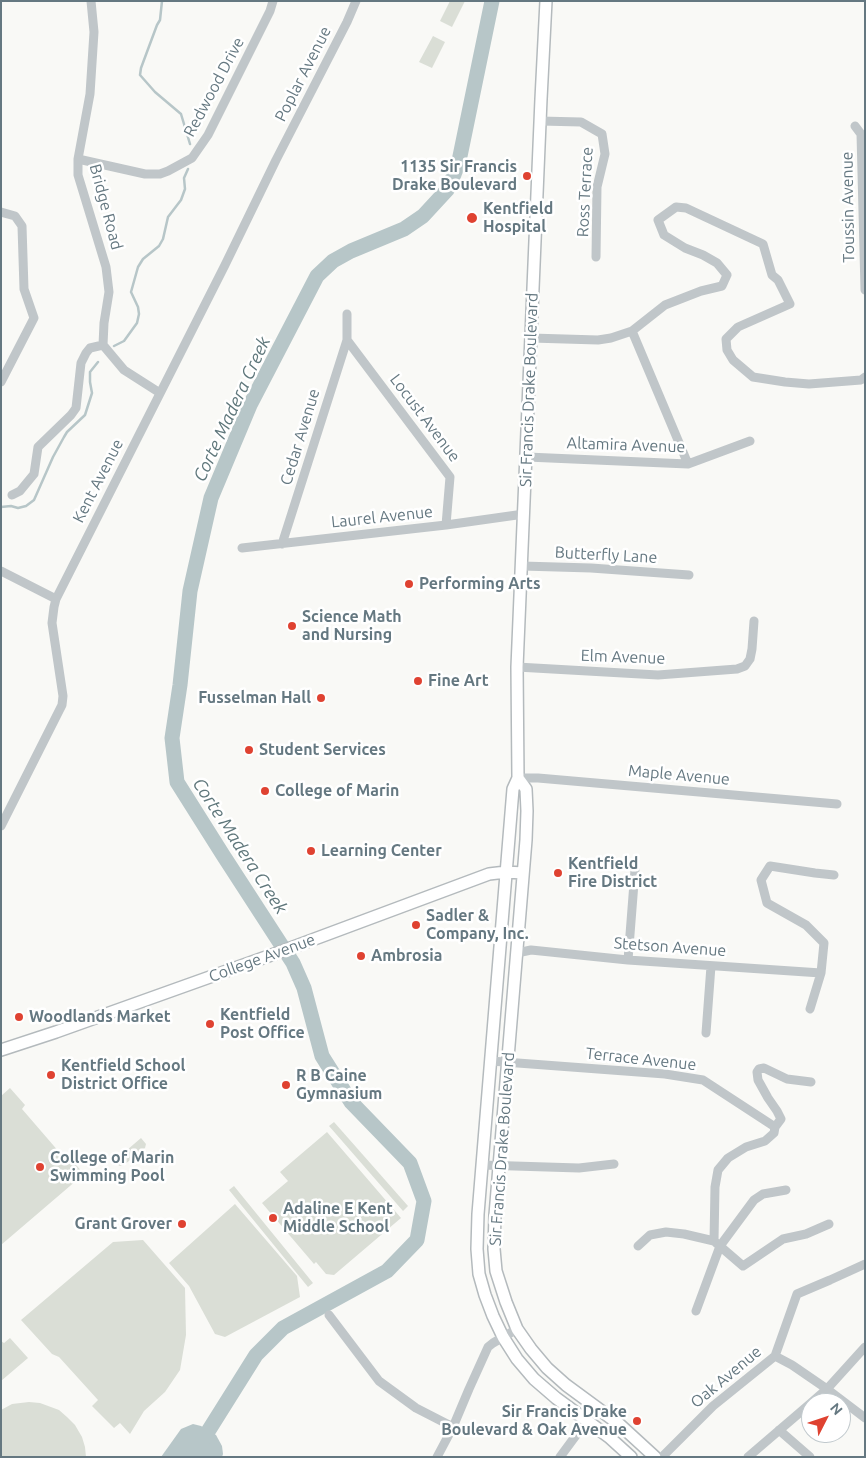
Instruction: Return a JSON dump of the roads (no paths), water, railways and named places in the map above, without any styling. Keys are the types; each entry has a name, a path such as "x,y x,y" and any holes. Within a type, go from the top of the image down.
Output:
{"main road":[{"name":"Sir Francis Drake Boulevard","path":"546,1 517,667 518,778 513,789 477,1231 480,1274 485,1295 492,1316 517,1359 534,1379 556,1398 609,1437 631,1457"},
{"name":"Sir Francis Drake Boulevard","path":"518,778 526,789 527,810 494,1232 496,1271 517,1329 547,1368 566,1385 619,1424 655,1457"},
{"name":"College Avenue","path":"1,1050 280,952 489,874 523,873"}],"street":[{"name":"Bridge Road","path":"91,1 94,32 90,94 78,159 78,175 106,267 109,292 103,345"},
{"name":"Redwood Drive","path":"78,159 145,174 160,174 192,158 208,135 270,11 273,1"},
{"name":"Poplar Avenue","path":"276,160 356,1"},
{"name":"Ross Terrace","path":"540,121 581,122 602,134 605,154 597,187 596,257"},
{"name":"Toussin Avenue","path":"855,126 861,134 865,290"},
{"name":"Kent Avenue","path":"1,826 62,704 63,696 52,622 56,599 276,160"},
{"path":"531,338 598,340 611,338 632,332 665,304 701,291 722,286 727,275 717,263 684,248 664,235 658,220 676,207 686,208 763,244 772,275 778,280 790,304 738,327 726,339 727,350 733,360 753,378 809,384 861,380 865,377"},
{"path":"1,212 15,216 22,226 24,288 34,318 1,382"},
{"name":"Cedar Avenue","path":"282,544 347,340 347,314"},
{"path":"632,332 688,464"},
{"name":"Locust Avenue","path":"347,340 450,477 446,525"},
{"path":"12,494 20,491 34,474 38,447 72,415 76,408 81,363 90,348 103,345 124,370 160,393"},
{"name":"Altamira Avenue","path":"527,457 688,464 750,442"},
{"name":"Laurel Avenue","path":"242,548 446,525 524,514"},
{"name":"Butterfly Lane","path":"522,566 591,568 689,575"},
{"path":"1,571 56,599"},
{"name":"Elm Avenue","path":"517,667 658,675 737,670 745,666 750,659 754,621"},
{"name":"Maple Avenue","path":"518,778 546,778 838,804"},
{"path":"810,1009 821,973 824,943 806,925 767,903 761,880 770,866 834,875"},
{"path":"628,960 634,870"},
{"name":"Stetson Avenue","path":"517,953 530,950 628,960 821,973"},
{"path":"706,1033 711,966"},
{"name":"Terrace Avenue","path":"491,1060 665,1074 703,1080 775,1127"},
{"path":"696,1311 717,1244 715,1187 718,1170 728,1158 746,1147 765,1141 774,1133 775,1127 780,1122 780,1116 758,1080 757,1072 759,1069 764,1068 787,1078 811,1082"},
{"path":"482,1165 579,1168 614,1164"},
{"path":"717,1244 754,1200 763,1194 786,1190"},
{"path":"638,1246 650,1234 666,1232 684,1234 717,1244 743,1266 783,1239 806,1234 829,1224"},
{"path":"775,1356 797,1294 865,1264"},
{"path":"329,1315 379,1381 416,1408 453,1427"},
{"path":"437,1457 453,1427 485,1353 491,1344 517,1329"},
{"path":"822,1393 865,1347"},
{"name":"Oak Avenue","path":"662,1457 713,1406 775,1356 792,1365 827,1389 865,1418"},
{"path":"560,1457 597,1408"},
{"path":"748,1457 801,1411"},
{"path":"779,1430 810,1457"}],"waterway":[{"path":"162,1 160,20 140,75 155,92 181,114 190,144"},
{"name":"Corte Madera Creek","path":"192,1457 256,1355 283,1328 387,1271 417,1240 424,1201 410,1163 351,1102 322,1056 304,988 293,963 177,782 172,738 190,591 211,498 250,405 317,276 333,261 351,251 404,229 423,216 447,190 459,161 492,1"},
{"path":"114,346 124,341 137,323 138,307 131,292 138,267 143,259 159,246 163,239 168,217 181,200 185,189 184,178 188,169"},
{"path":"1,507 11,506 18,508 26,506 34,500 53,457 67,432 85,415 92,393 90,372 98,362"}],"place":[{"name":"1135 Sir Francis Drake Boulevard","path":"527,176"},
{"name":"Kentfield Hospital","path":"472,218"},
{"name":"Performing Arts","path":"409,584"},
{"name":"Science Math and Nursing","path":"292,626"},
{"name":"Fine Art","path":"418,681"},
{"name":"Fusselman Hall","path":"321,698"},
{"name":"Student Services","path":"249,750"},
{"name":"College of Marin","path":"265,791"},
{"name":"Learning Center","path":"311,851"},
{"name":"Kentfield Fire District","path":"558,873"},
{"name":"Sadler & Company, Inc.","path":"416,925"},
{"name":"Ambrosia","path":"361,956"},
{"name":"Woodlands Market","path":"19,1017"},
{"name":"Kentfield Post Office","path":"210,1024"},
{"name":"Kentfield School District Office","path":"51,1075"},
{"name":"R B Caine Gymnasium","path":"286,1085"},
{"name":"College of Marin Swimming Pool","path":"40,1167"},
{"name":"Adaline E Kent Middle School","path":"273,1218"},
{"name":"Grant Grover","path":"182,1224"},
{"name":"Sir Francis Drake Boulevard & Oak Avenue","path":"637,1421"}]}
